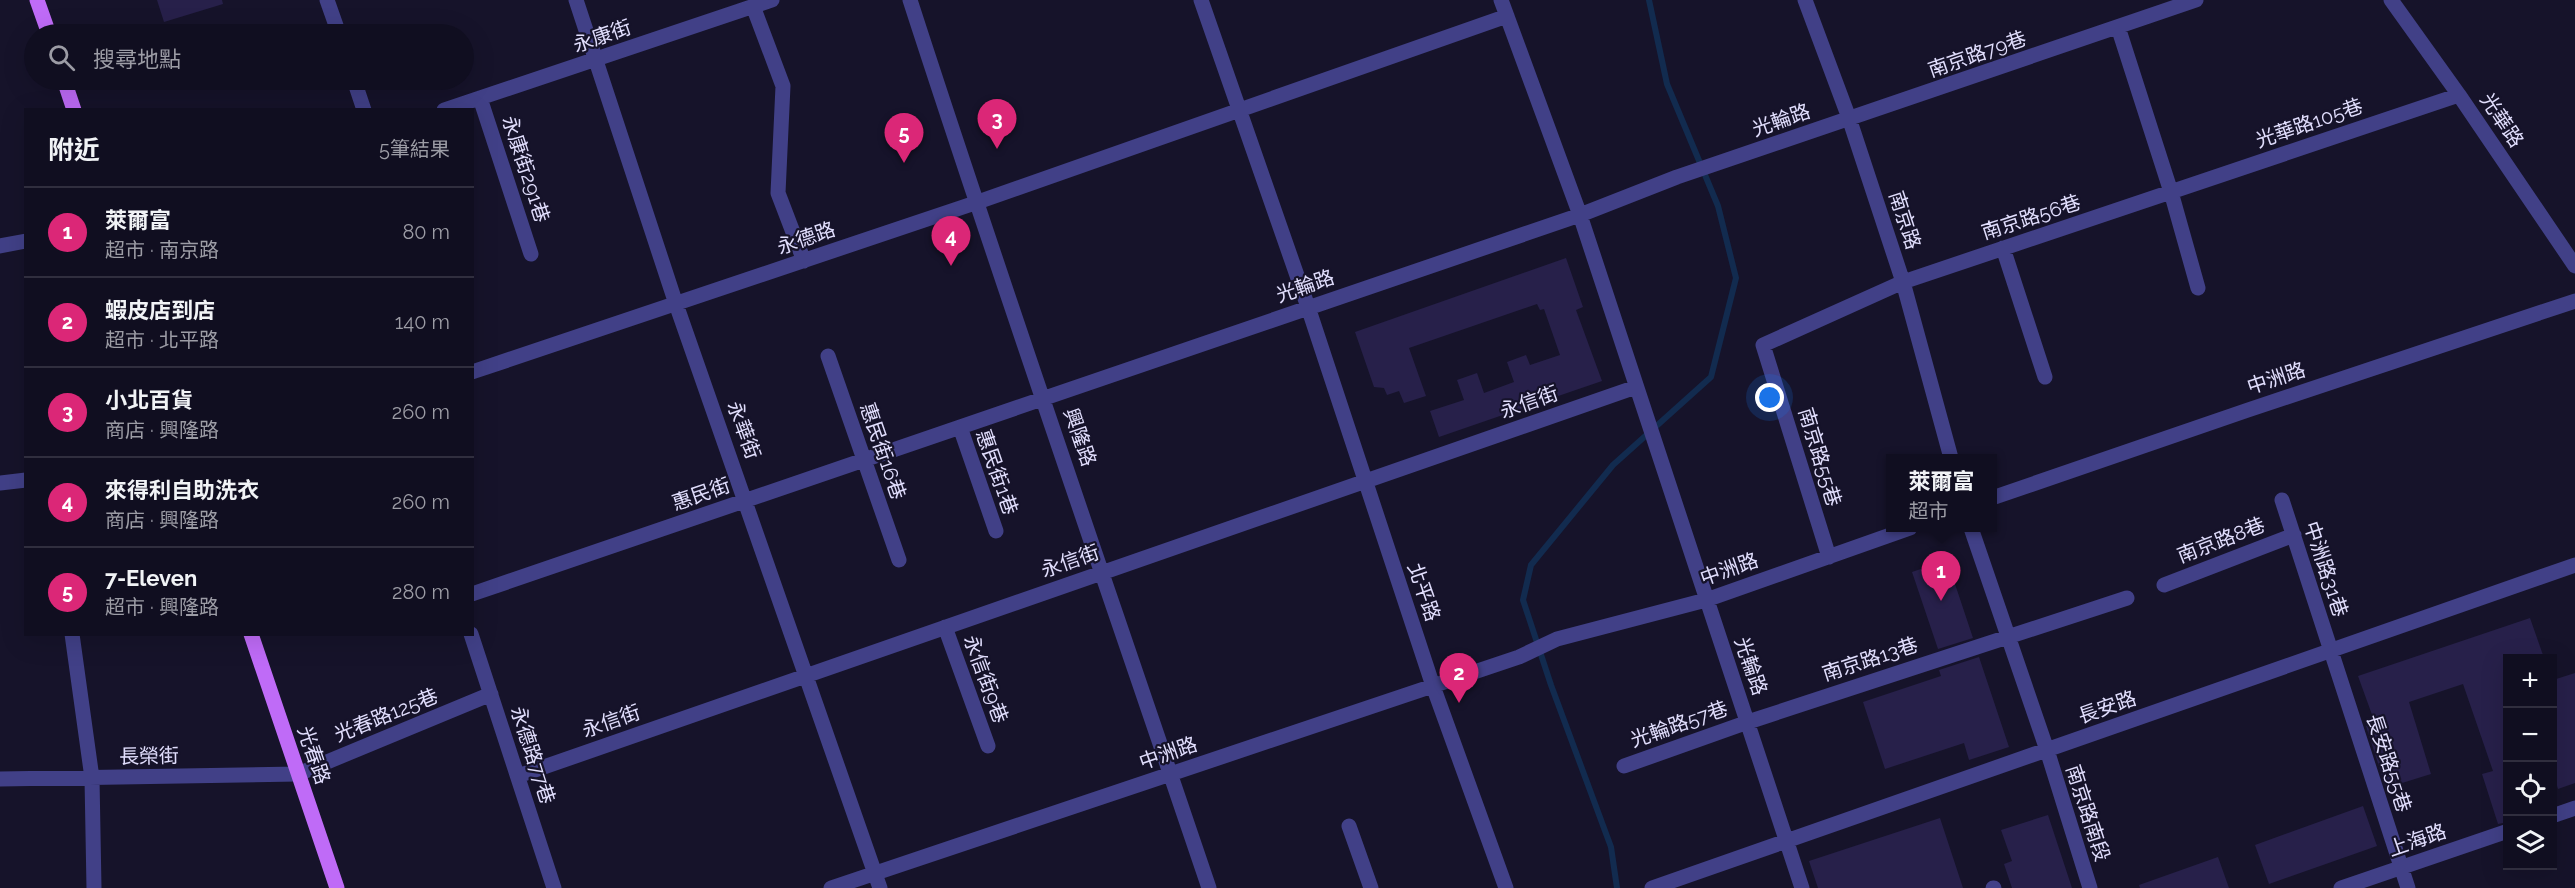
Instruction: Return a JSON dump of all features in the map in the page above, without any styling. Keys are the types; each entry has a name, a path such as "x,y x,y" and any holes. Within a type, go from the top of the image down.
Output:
{"main road":[{"path":"37,0 45,24"},
{"path":"67,90 73,108"},
{"name":"光春路","path":"252,636 337,888"}],"street":[{"path":"327,0 335,24"},
{"name":"永華街","path":"576,0 676,304 747,500 878,881"},
{"name":"永康街","path":"450,108 772,0"},
{"name":"興隆路","path":"910,0 975,202 1044,398 1209,888"},
{"name":"北平路","path":"1201,0 1308,307 1433,686 1506,888"},
{"path":"1501,0 1580,216 1638,393"},
{"name":"南京路","path":"1805,0 1849,118 1903,282 1950,454"},
{"name":"南京路79巷","path":"1849,118 2196,0"},
{"name":"光華路","path":"2391,0 2459,95 2575,266"},
{"path":"753,6 783,86 778,193 804,261"},
{"name":"永德路","path":"474,371 804,261 1507,16"},
{"path":"2118,27 2171,192 2198,288"},
{"path":"357,90 363,108"},
{"name":"光華路105巷","path":"2171,192 2459,95"},
{"name":"永康街291巷","path":"480,98 531,254"},
{"name":"光輪路","path":"1044,398 1580,216 1677,177 1849,118"},
{"name":"南京路56巷","path":"1903,282 2171,192"},
{"path":"0,246 24,241"},
{"path":"2003,248 2045,377"},
{"name":"南京路55巷","path":"1829,557 1763,345 1903,282"},
{"name":"中洲路","path":"1997,496 2575,301"},
{"name":"惠民街16巷","path":"828,356 899,560"},
{"name":"光輪路","path":"1638,393 1788,840 1802,888"},
{"name":"永信街","path":"518,776 1365,481 1638,393"},
{"name":"惠民街","path":"474,593 1044,398"},
{"name":"惠民街1巷","path":"960,427 996,531"},
{"path":"0,483 24,480"},
{"name":"中洲路31巷","path":"2282,500 2330,651"},
{"name":"中洲路","path":"831,888 878,881 1171,774 1519,657 1557,639 1706,600 1899,532"},
{"path":"1972,532 2006,637 2047,750"},
{"name":"南京路8巷","path":"2164,585 2294,534"},
{"name":"長安路","path":"1652,888 2575,565"},
{"path":"2006,637 2127,598"},
{"name":"永信街9巷","path":"945,627 988,746"},
{"path":"72,636 92,778 94,888"},
{"name":"永德路77巷","path":"472,636 554,888"},
{"name":"南京路13巷","path":"1748,722 2006,637"},
{"name":"長安路55巷","path":"2330,651 2408,888"},
{"name":"光春路125巷","path":"298,774 491,694"},
{"name":"光輪路57巷","path":"1624,766 1748,722"},
{"name":"南京路南段","path":"2047,750 2090,888"},
{"name":"長榮街","path":"0,779 298,774"},
{"path":"2557,815 2575,808"},
{"path":"1349,826 1371,888"},
{"name":"上海路","path":"2341,888 2503,833"}],"building":[{"path":"157,0 222,0 223,4 164,22"},
{"path":"1566,258 1583,307 1576,310 1602,381 1439,437 1430,411 1464,400 1457,380 1477,373 1484,393 1514,382 1507,362 1526,355 1530,365 1560,355 1544,309 1540,310 1537,304 1409,348 1426,396 1404,403 1399,391 1387,395 1384,388 1374,387 1355,332"},
{"path":"1947,560 1973,638 1938,649 1912,572"},
{"path":"2530,618 2543,654 2503,654 2503,823 2498,824 2482,774 2493,771 2463,684 2409,702 2431,774 2386,788 2366,726 2375,723 2358,676"},
{"path":"1979,657 2009,747 1969,760 1964,743 1885,769 1863,702 1941,676 1939,670"},
{"path":"2575,673 2575,783 2558,789 2557,786 2557,679"},
{"path":"2363,806 2377,846 2269,884 2255,845"},
{"path":"2048,815 2072,888 2012,888 2004,864 2012,861 2001,830"},
{"path":"1940,818 1963,888 1818,888 1809,861"},
{"path":"2218,857 2229,888 2140,888 2139,885"}],"waterway":[{"path":"1617,888 1611,847 1551,685 1523,600 1531,565 1613,465 1711,377 1736,278 1718,206 1667,84 1649,0"}],"place":[{"name":"小北百貨","path":"997,149"},
{"name":"7-Eleven","path":"904,163"},
{"name":"來得利自助洗衣","path":"951,266"},
{"name":"萊爾富","path":"1941,601"},
{"name":"蝦皮店到店","path":"1459,703"}]}
